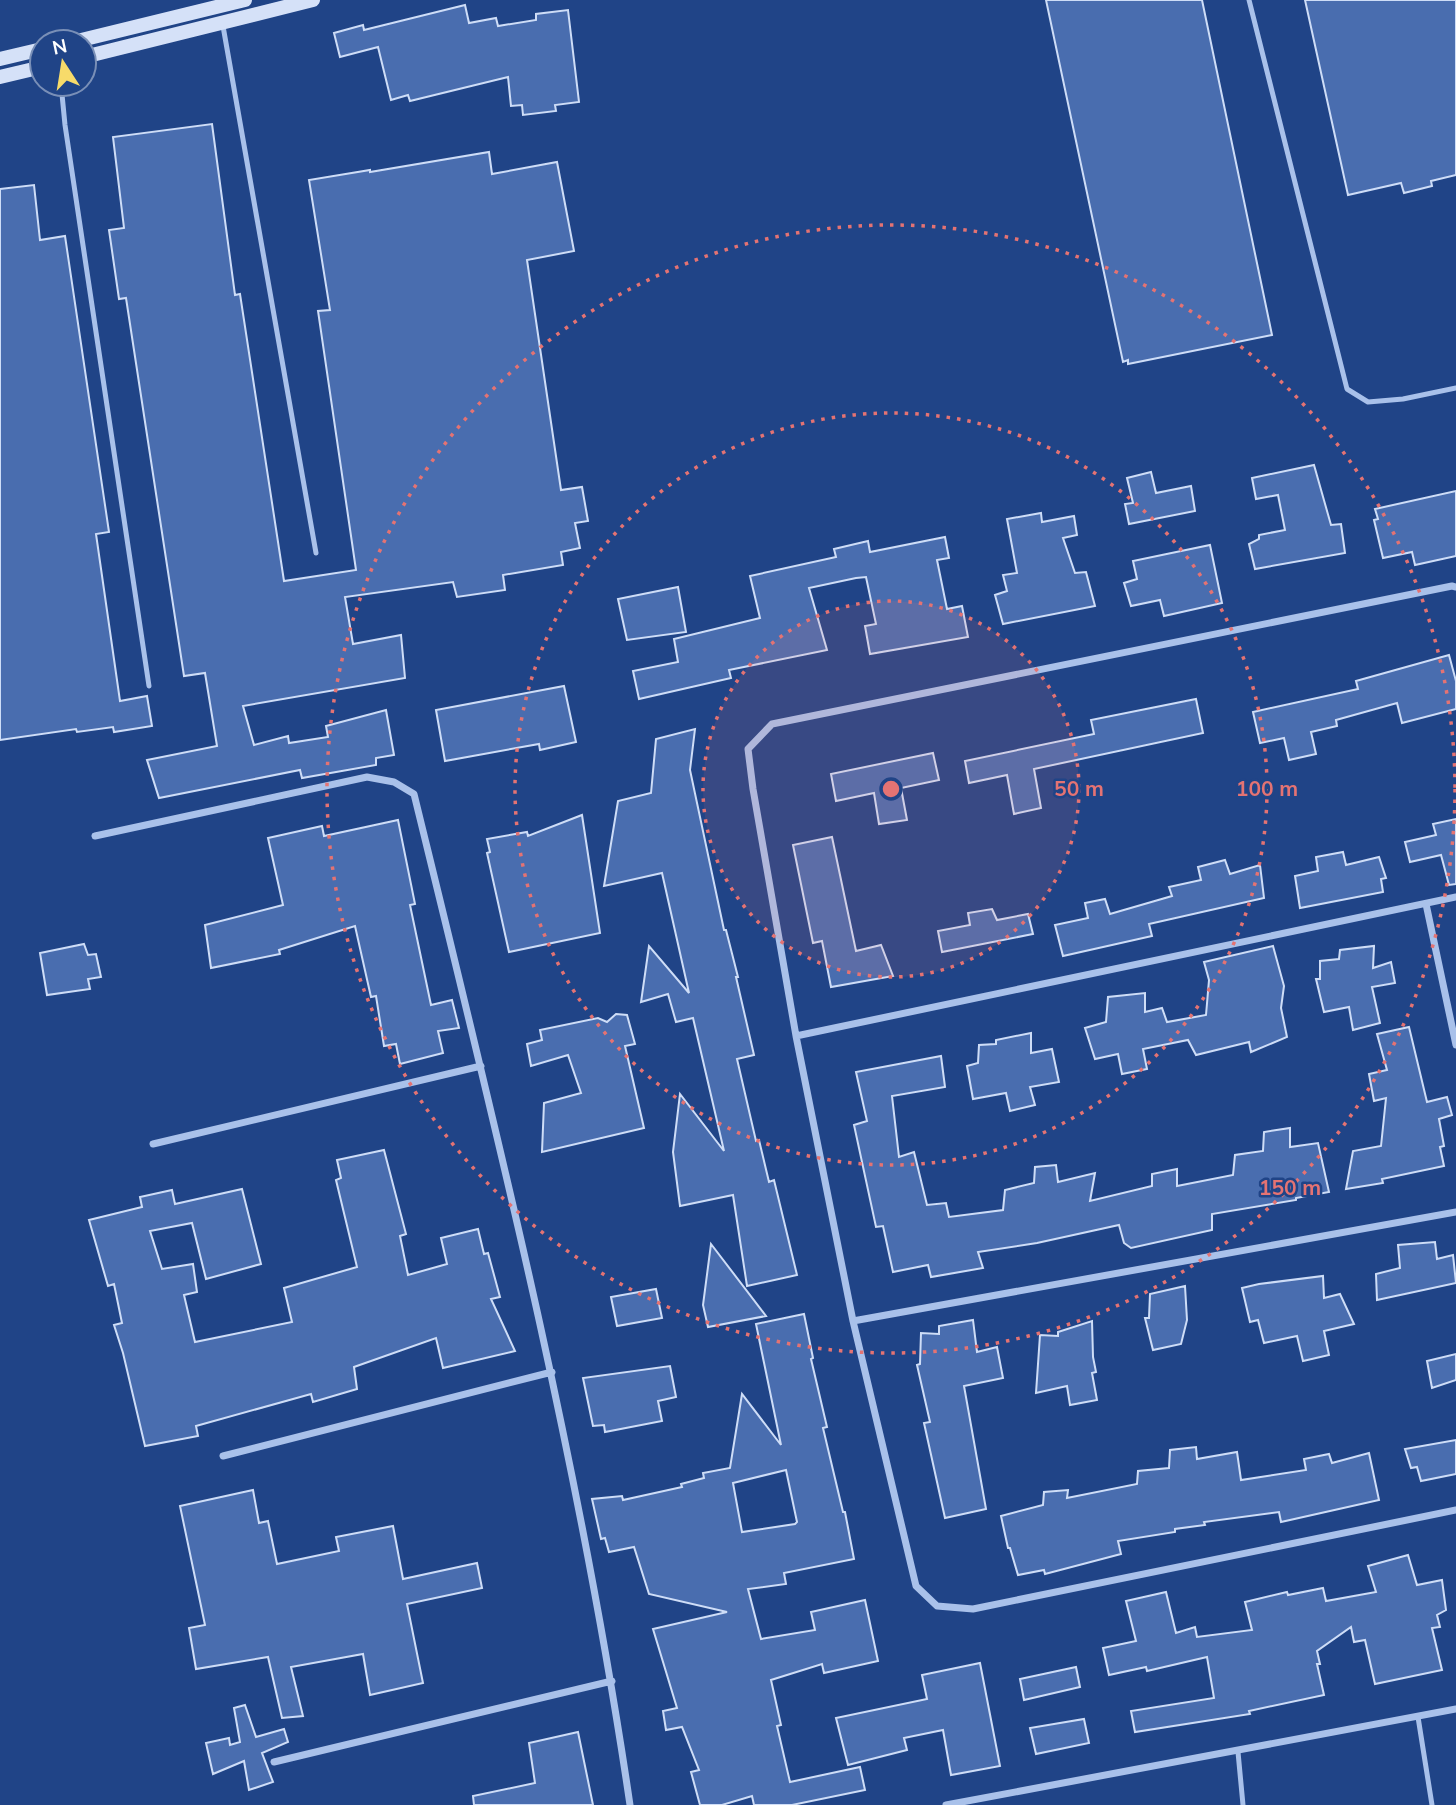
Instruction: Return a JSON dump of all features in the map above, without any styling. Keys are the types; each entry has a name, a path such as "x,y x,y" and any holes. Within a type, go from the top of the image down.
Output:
{"main road":[{"path":"98,36 245,0"},
{"path":"98,54 313,0"},
{"path":"0,59 28,52"},
{"path":"0,77 28,70"}],"street":[{"path":"1456,586 772,724 748,750 796,1036 853,1321 916,1586 937,1606 973,1609 1456,1510"},
{"path":"94,836 367,777 394,782 414,794 552,1372 612,1681 630,1805"},
{"path":"796,1036 1456,897"},
{"path":"1426,904 1456,1045"},
{"path":"153,1144 481,1066"},
{"path":"853,1321 1456,1212"},
{"path":"223,1456 552,1372"},
{"path":"274,1762 612,1681"},
{"path":"946,1805 1456,1709"}],"lane":[{"path":"1249,0 1347,389 1368,402 1403,399 1456,388"},
{"path":"222,23 316,553"},
{"path":"62,98 149,686"},
{"path":"1418,1717 1432,1805"},
{"path":"1238,1752 1243,1805"}],"building":[{"path":"1046,0 1202,0 1272,335 1128,364 1128,360 1123,362"},
{"path":"1305,0 1456,0 1456,175 1431,181 1432,186 1404,193 1401,183 1348,195"},
{"path":"465,5 469,23 496,18 498,26 536,20 536,14 568,10 579,102 555,105 556,111 523,115 522,105 511,106 508,77 410,101 408,95 391,100 378,47 340,57 334,33 363,25 364,30"},
{"path":"212,124 235,295 240,294 284,581 356,570 318,311 330,310 309,180 489,152 492,174 557,162 574,251 527,260 561,490 582,487 588,521 575,523 580,548 561,552 563,565 503,575 505,590 457,597 453,582 345,597 353,644 401,635 405,678 243,706 254,745 288,736 289,743 328,737 326,726 386,710 394,755 376,758 376,765 302,778 300,770 159,798 147,760 217,746 205,673 184,676 126,298 119,299 109,230 124,228 113,137"},
{"path":"34,185 40,240 65,236 109,532 96,534 120,701 147,696 152,726 114,732 113,727 77,732 76,729 0,740 0,189"},
{"path":"1314,465 1331,525 1341,524 1345,553 1255,569 1249,544 1259,539 1259,535 1285,530 1278,495 1256,499 1252,478"},
{"path":"1151,472 1156,493 1191,486 1195,511 1129,524 1125,504 1133,503 1127,478"},
{"path":"1456,491 1456,556 1415,565 1412,552 1383,558 1374,520 1378,519 1375,509"},
{"path":"1041,513 1042,522 1074,516 1077,535 1063,538 1075,573 1086,572 1095,606 1003,624 995,595 1007,591 1003,575 1017,573 1007,519"},
{"path":"945,537 949,558 937,560 947,609 962,606 968,637 870,654 865,626 876,624 866,577 856,578 809,588 827,650 729,670 731,678 639,699 633,671 678,662 674,639 760,618 750,576 836,557 834,549 868,541 870,552"},
{"path":"1210,545 1222,603 1164,616 1160,600 1131,606 1124,583 1137,579 1133,561"},
{"path":"678,587 686,632 627,640 618,599"},
{"path":"1449,655 1456,681 1456,709 1402,723 1397,703 1336,720 1337,726 1311,732 1316,754 1289,760 1284,738 1260,743 1253,712 1358,689 1356,681"},
{"path":"564,686 576,742 540,750 539,744 445,761 436,710"},
{"path":"1196,699 1203,733 1034,769 1041,808 1014,814 1007,775 969,783 965,761 1094,734 1091,720"},
{"path":"695,729 690,770 754,1055 737,1059 756,1141 759,1140 769,1182 774,1180 797,1275 747,1286 733,1195 680,1206 673,1152 680,1094 724,1151 693,1018 676,1022 668,994 641,1002 649,946 689,993 662,873 604,886 618,801 651,793 656,739"},
{"path":"933,753 939,780 901,788 907,820 879,824 874,793 836,801 831,774"},
{"path":"582,815 600,933 509,952 487,853 490,852 487,839 527,832 528,836"},
{"path":"1456,819 1456,884 1449,885 1441,855 1410,862 1405,842 1436,835 1433,824"},
{"path":"398,820 415,904 410,905 431,1005 452,1000 459,1028 438,1031 443,1053 400,1064 396,1044 384,1046 376,996 371,997 355,926 279,950 280,954 211,968 205,925 283,905 268,838 322,826 324,836"},
{"path":"832,837 856,951 881,945 893,976 831,987 822,941 813,943 793,845"},
{"path":"1343,852 1346,865 1379,857 1386,878 1381,879 1383,892 1300,908 1295,876 1318,871 1316,857"},
{"path":"1225,860 1230,874 1260,865 1264,898 1149,924 1152,936 1063,956 1055,925 1088,918 1085,903 1105,899 1110,914 1172,896 1169,887 1201,880 1198,867"},
{"path":"992,909 997,920 1028,914 1033,934 942,952 938,931 970,925 968,913"},
{"path":"84,944 88,955 96,954 101,977 88,979 90,989 47,995 40,953"},
{"path":"1273,946 1284,986 1281,1008 1287,1037 1251,1052 1249,1042 1196,1055 1188,1040 1143,1049 1147,1069 1122,1074 1118,1054 1095,1059 1085,1028 1106,1022 1108,997 1145,993 1145,1012 1162,1008 1167,1022 1206,1015 1209,980 1204,962"},
{"path":"1374,946 1373,968 1391,962 1395,983 1372,987 1380,1023 1353,1030 1349,1007 1324,1012 1316,979 1320,979 1320,961 1339,959 1340,950"},
{"path":"616,1014 627,1015 635,1044 625,1046 644,1128 542,1152 544,1103 581,1093 568,1055 531,1066 527,1044 542,1040 540,1030 598,1018 607,1022"},
{"path":"1409,1027 1427,1102 1447,1097 1452,1115 1439,1119 1444,1146 1440,1147 1444,1166 1382,1179 1383,1183 1346,1189 1353,1151 1381,1146 1386,1098 1374,1101 1369,1074 1387,1070 1377,1034"},
{"path":"1031,1033 1031,1053 1052,1049 1059,1082 1030,1087 1035,1105 1010,1111 1006,1093 973,1099 967,1066 978,1063 979,1045 996,1044 996,1040"},
{"path":"941,1056 945,1087 892,1096 899,1157 914,1152 927,1205 946,1203 949,1217 1003,1210 1005,1190 1034,1183 1035,1167 1056,1165 1058,1182 1095,1173 1090,1201 1152,1186 1152,1174 1177,1169 1177,1186 1233,1175 1235,1155 1263,1151 1264,1132 1290,1128 1290,1147 1318,1143 1329,1192 1212,1214 1212,1230 1131,1248 1124,1243 1119,1225 1037,1243 978,1252 983,1268 931,1277 928,1265 893,1272 883,1226 876,1227 854,1125 867,1121 856,1072"},
{"path":"384,1150 406,1234 400,1236 408,1275 447,1264 441,1238 478,1229 484,1254 488,1253 500,1297 491,1299 515,1351 443,1368 436,1338 354,1367 357,1389 313,1402 311,1394 196,1426 198,1436 145,1446 114,1325 122,1323 114,1284 108,1286 89,1220 142,1207 140,1197 172,1190 175,1204 242,1189 261,1264 206,1279 192,1223 150,1231 162,1269 193,1264 197,1292 184,1295 195,1342 292,1322 284,1288 357,1267 336,1180 341,1178 337,1160"},
{"path":"1435,1242 1437,1259 1453,1255 1456,1283 1377,1300 1376,1274 1400,1268 1398,1245"},
{"path":"711,1244 766,1316 708,1327 703,1305"},
{"path":"1323,1276 1324,1298 1340,1294 1354,1324 1324,1331 1329,1355 1303,1361 1297,1336 1264,1343 1258,1320 1250,1322 1242,1288"},
{"path":"1185,1286 1187,1320 1181,1344 1153,1350 1145,1318 1149,1318 1150,1294"},
{"path":"656,1289 662,1318 617,1326 611,1297"},
{"path":"804,1314 813,1358 811,1359 827,1427 823,1428 854,1559 784,1573 786,1584 748,1589 761,1639 815,1630 811,1612 865,1600 878,1661 824,1673 822,1664 771,1680 781,1725 777,1726 790,1782 860,1767 865,1790 792,1805 754,1805 752,1796 722,1805 700,1805 691,1772 699,1770 682,1727 666,1730 663,1711 677,1708 653,1629 727,1612 649,1594 634,1547 609,1552 605,1538 601,1539 592,1499 622,1496 623,1500 682,1487 681,1484 704,1478 703,1473 730,1468 742,1394 781,1445 756,1324","holes":["786,1470 797,1522 742,1532 733,1483"]},
{"path":"973,1320 977,1352 997,1347 1003,1378 964,1386 986,1509 945,1518 924,1423 930,1422 917,1365 920,1364 921,1333 939,1334 939,1326"},
{"path":"1092,1321 1096,1372 1092,1373 1097,1400 1070,1405 1067,1386 1036,1393 1040,1335 1058,1336 1058,1332"},
{"path":"1456,1354 1456,1380 1432,1388 1427,1361"},
{"path":"670,1366 676,1397 658,1401 662,1421 605,1432 604,1425 593,1426 583,1378"},
{"path":"1456,1440 1456,1474 1421,1481 1417,1467 1411,1468 1405,1449"},
{"path":"1196,1447 1197,1459 1237,1452 1241,1480 1306,1470 1304,1459 1329,1454 1332,1463 1369,1453 1379,1500 1281,1522 1279,1512 1204,1522 1205,1525 1175,1529 1175,1532 1118,1541 1121,1554 1045,1574 1044,1570 1018,1575 1008,1548 1001,1516 1043,1505 1044,1492 1068,1490 1067,1498 1137,1484 1138,1471 1169,1468 1170,1450"},
{"path":"253,1490 259,1523 268,1521 277,1564 339,1551 336,1537 393,1526 403,1579 477,1563 482,1588 407,1604 423,1683 370,1695 363,1654 291,1667 303,1716 282,1718 268,1657 196,1669 189,1628 205,1625 180,1506"},
{"path":"1408,1555 1417,1585 1442,1580 1446,1610 1437,1615 1440,1627 1432,1628 1442,1670 1375,1684 1365,1640 1354,1642 1351,1627 1317,1651 1324,1695 1249,1711 1250,1714 1135,1732 1131,1711 1214,1698 1207,1657 1147,1671 1146,1667 1109,1675 1103,1648 1136,1641 1126,1601 1166,1592 1176,1633 1195,1627 1197,1637 1252,1630 1245,1602 1287,1592 1288,1595 1323,1588 1326,1601 1376,1592 1368,1566"},
{"path":"980,1663 1000,1766 951,1775 943,1730 904,1738 907,1750 848,1765 836,1718 927,1699 922,1675"},
{"path":"1076,1667 1080,1687 1024,1700 1020,1679"},
{"path":"245,1705 256,1737 284,1729 288,1742 262,1753 273,1782 249,1790 244,1761 213,1774 206,1743 229,1738 230,1745 240,1742 234,1708"},
{"path":"1084,1719 1089,1743 1036,1754 1030,1728"},
{"path":"578,1732 593,1805 474,1805 473,1796 535,1783 529,1743"}]}
